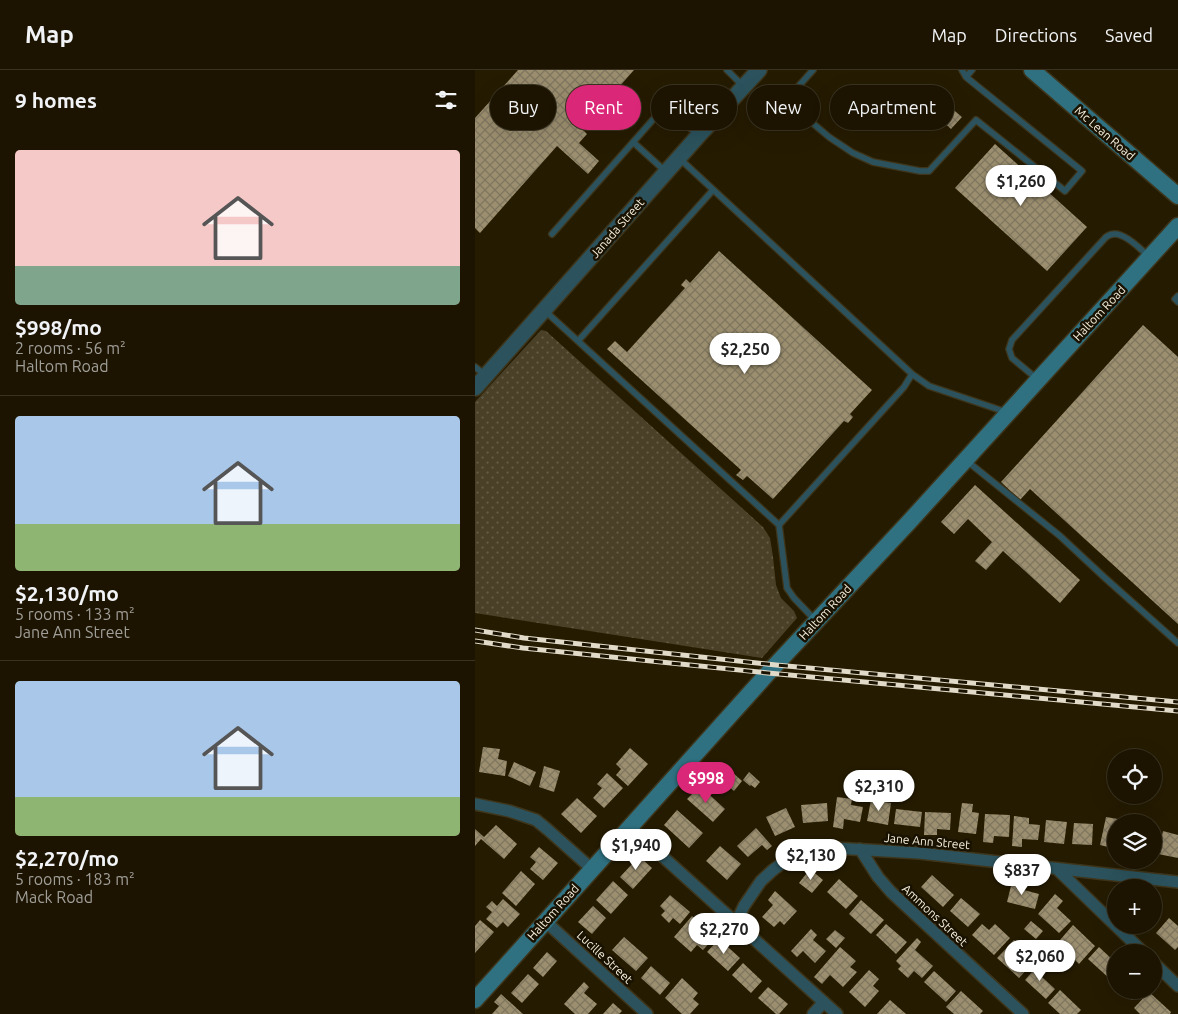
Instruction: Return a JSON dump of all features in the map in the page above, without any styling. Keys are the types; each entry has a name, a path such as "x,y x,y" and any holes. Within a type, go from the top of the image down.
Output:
{"main road":[{"name":"Mc Lean Road","path":"1032,70 1178,196"},
{"name":"Haltom Road","path":"475,1000 762,680 909,522 1178,226"}],"street":[{"name":"Janada Street","path":"475,388 481,371 544,310 759,70"},
{"path":"475,804 509,811 536,820 592,869"},
{"path":"630,827 837,1014"},
{"name":"Jane Ann Street","path":"736,923 744,906 761,881 773,870 785,861 798,855 815,850 834,848 919,853 1178,882"},
{"name":"Ammons Street","path":"859,849 877,877 891,892 1023,1014"},
{"path":"1057,869 1135,944"},
{"name":"Lucille Street","path":"545,921 647,1014"},
{"path":"1162,971 1178,986"},
{"path":"813,1014 824,1002"}],"lane":[{"path":"727,70 744,86"},
{"path":"813,70 789,97 791,103 829,137 873,162 929,171 976,120 1065,191 1082,171 966,77 962,70"},
{"path":"966,77 972,70"},
{"path":"552,234 665,106 699,135"},
{"path":"633,142 666,172"},
{"path":"679,158 912,374 929,386 1008,413"},
{"path":"578,341 713,190"},
{"path":"1038,379 1012,358 1009,349 1012,340 1106,237 1117,234 1129,240 1149,257"},
{"path":"1178,296 1175,299 1178,302"},
{"path":"544,310 779,525 787,588 816,622"},
{"path":"779,525 904,387 912,374"},
{"path":"965,460 1060,536 1178,643"}],"shaded area":[{"path":"541,330 546,331 763,527 770,538 776,585 781,598 794,611 797,618 762,658 475,613 475,402"}],"building":[{"path":"518,70 634,70 621,85 566,85 566,130 583,130 587,134 579,143 599,161 588,174 557,146 480,233 475,228 475,118 490,101 490,130 556,130 556,85 505,85"},
{"path":"954,110 962,117 954,126"},
{"path":"995,144 1087,227 1047,271 955,188"},
{"path":"719,251 872,390 850,414 853,417 848,423 844,421 773,499 747,476 743,480 736,475 741,470 607,349 615,341 627,352 685,288 681,285 686,279 690,283"},
{"path":"1143,325 1178,357 1178,624 1030,489 1020,500 1001,482"},
{"path":"975,485 1080,580 1060,603 1003,551 986,570 975,561 992,542 968,519 954,534 941,522"},
{"path":"483,747 500,749 498,759 507,761 505,776 479,772"},
{"path":"630,748 648,764 628,786 616,775 621,769 616,764"},
{"path":"514,762 536,772 530,786 508,776"},
{"path":"721,762 742,781 734,791 725,783 716,793 703,782"},
{"path":"544,766 560,771 554,792 539,787"},
{"path":"749,772 760,782 755,788 743,780"},
{"path":"607,773 623,788 604,808 593,798 602,788 597,784"},
{"path":"700,786 725,809 713,822 687,799"},
{"path":"837,797 852,799 851,805 863,807 860,822 844,819 843,829 833,827"},
{"path":"577,798 597,816 581,833 561,814"},
{"path":"871,800 891,803 888,825 867,821"},
{"path":"827,803 828,821 803,823 801,805"},
{"path":"962,803 973,804 972,812 979,813 976,834 958,832"},
{"path":"786,808 795,827 775,836 766,817"},
{"path":"896,809 922,812 920,827 894,824"},
{"path":"677,810 703,833 689,848 664,825"},
{"path":"925,812 951,813 950,830 937,829 937,835 924,835"},
{"path":"985,814 1010,815 1009,837 994,836 993,843 983,842"},
{"path":"1014,816 1029,818 1029,824 1040,825 1038,840 1022,839 1022,847 1012,846"},
{"path":"1106,817 1107,817 1107,847 1100,845"},
{"path":"1046,820 1067,822 1064,844 1044,842"},
{"path":"1074,823 1093,824 1092,845 1072,844"},
{"path":"496,825 517,844 504,859 481,839 475,846 475,829 484,837"},
{"path":"756,828 772,846 767,850 762,845 748,857 737,846"},
{"path":"1163,831 1178,835 1178,858 1162,855"},
{"path":"720,846 741,864 727,880 706,861"},
{"path":"539,847 558,863 543,880 530,869 536,862 530,857"},
{"path":"633,851 652,868 633,889 620,877 633,863 627,858"},
{"path":"810,869 823,880 812,893 799,883"},
{"path":"521,871 535,884 516,906 502,893"},
{"path":"932,875 954,895 943,907 921,887"},
{"path":"1013,878 1022,880 1020,889 1039,894 1035,909 1007,902"},
{"path":"839,879 858,896 846,909 827,892"},
{"path":"613,881 628,895 611,914 596,900"},
{"path":"775,891 797,911 784,925 780,921 774,927 762,917 773,905 768,900"},
{"path":"1055,894 1063,901 1057,908 1071,921 1059,933 1038,914"},
{"path":"670,895 690,912 680,924 673,918 669,923 661,915 665,911 660,906"},
{"path":"961,898 980,914 968,927 950,911"},
{"path":"503,899 520,914 508,927 503,922 497,928 486,919 492,912 486,907 492,901 497,906"},
{"path":"861,900 884,920 871,934 849,914"},
{"path":"593,906 606,918 592,934 578,922"},
{"path":"692,916 715,937 703,950 697,945 691,952 674,937"},
{"path":"1169,918 1178,926 1178,947 1175,950 1157,934 1162,934 1162,926"},
{"path":"480,920 494,932 475,953 475,926"},
{"path":"1031,921 1043,931 1036,939 1024,929"},
{"path":"886,924 907,942 896,954 876,935"},
{"path":"982,924 989,930 995,924 1010,938 994,955 972,935"},
{"path":"1073,925 1095,946 1079,964 1068,953 1064,957 1054,947"},
{"path":"811,929 817,935 813,940 826,951 815,963 803,951 797,957 791,951"},
{"path":"835,930 845,938 836,948 826,939"},
{"path":"624,937 648,958 636,971 612,950"},
{"path":"917,938 921,942 915,950 933,966 922,978 914,971 908,978 898,969 901,966 896,961"},
{"path":"719,939 740,958 728,971 707,952"},
{"path":"1014,940 1030,954 1024,960 1030,966 1019,978 997,958"},
{"path":"840,947 856,961 850,967 857,972 843,987 830,975 822,984 814,977"},
{"path":"1099,947 1107,955 1107,976 1088,959"},
{"path":"547,952 557,961 543,977 533,968"},
{"path":"743,963 762,981 751,993 732,975"},
{"path":"1038,965 1046,972 1042,977 1055,989 1046,999 1025,980"},
{"path":"651,966 670,983 660,995 641,978"},
{"path":"869,970 879,979 873,986 879,991 865,1007 849,992"},
{"path":"934,971 956,991 946,1002 924,982"},
{"path":"528,974 539,984 522,1003 511,993"},
{"path":"682,978 698,993 693,999 699,1004 690,1014 682,1014 665,998"},
{"path":"584,982 589,987 584,993 597,1004 588,1014 575,1014 564,1004"},
{"path":"768,987 788,1004 779,1014 776,1014 758,998"},
{"path":"1060,990 1081,1010 1077,1014 1060,1014 1048,1003"},
{"path":"961,991 983,1011 980,1014 954,1014 946,1007"},
{"path":"501,994 523,1014 492,1014 499,1006 494,1002"},
{"path":"1142,999 1157,999 1171,1012 1170,1014 1140,1014 1134,1008"},
{"path":"890,1000 906,1014 877,1014"},
{"path":"613,1003 622,1011 619,1014 603,1014"}],"railway":[{"path":"475,630 524,638 776,665 1178,702"},
{"path":"475,641 523,648 768,673 1178,711"}]}
